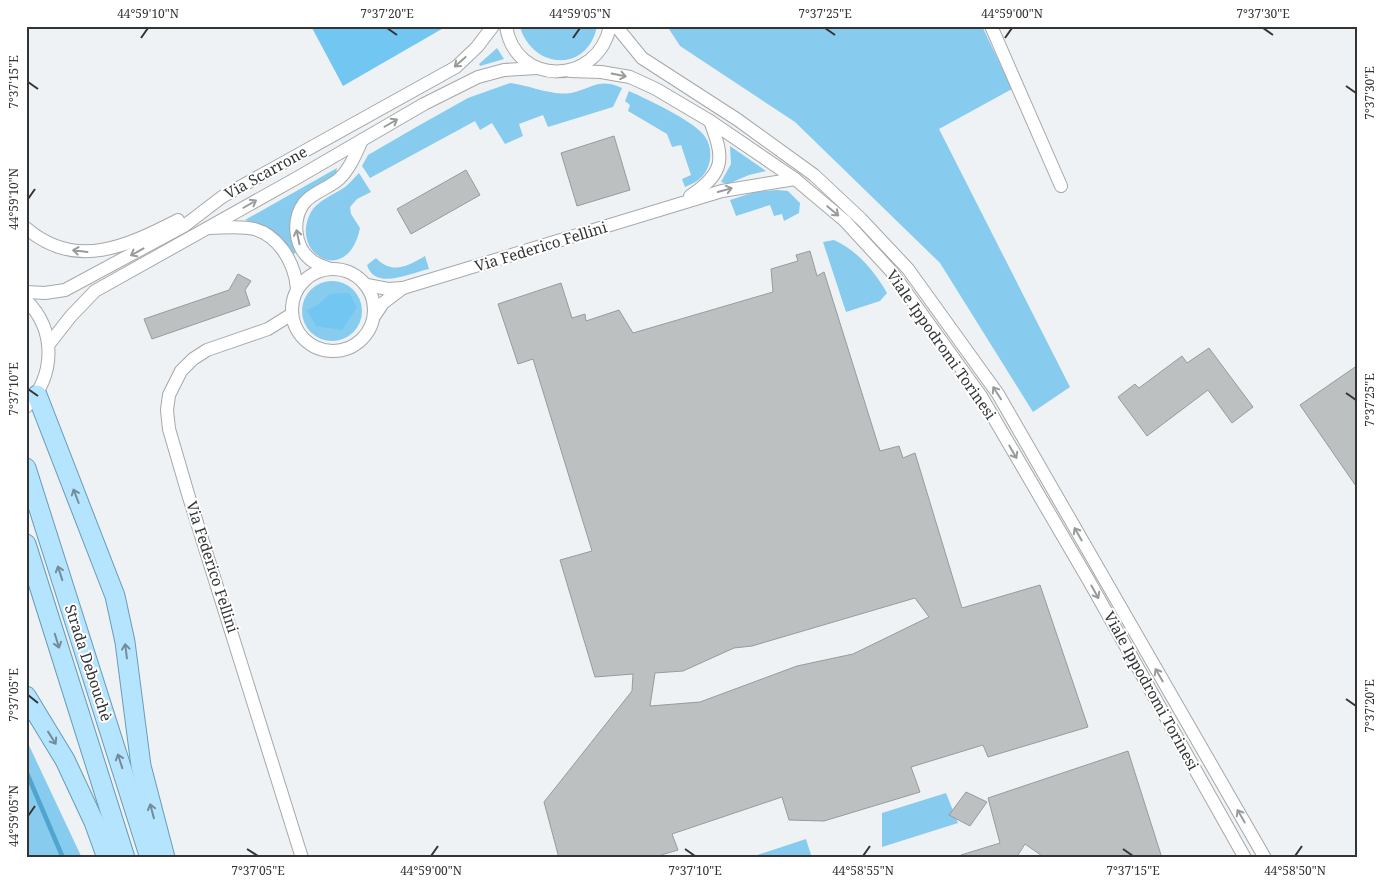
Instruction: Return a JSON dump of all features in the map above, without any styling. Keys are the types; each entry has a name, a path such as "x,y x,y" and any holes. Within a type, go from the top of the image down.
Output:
{"main road":[{"path":"32,401 115,596 125,642 141,766 165,858"},
{"name":"Strada Debouchè","path":"26,468 150,858"},
{"name":"Strada Debouchè","path":"26,544 124,858"},
{"path":"26,696 65,760 94,822 107,858"}],"street":[{"name":"Via Scarrone","path":"26,292 45,293 65,290 92,278 184,226 222,197 456,67 477,48 493,26"},
{"path":"506,26 514,48 524,60 537,68"},
{"path":"570,71 586,64 599,52 608,37 610,26"},
{"name":"Viale Ippodromi Torinesi","path":"616,26 642,58 738,120 814,175 861,219 908,270 998,394 1265,858"},
{"path":"991,26 1062,186"},
{"name":"Via Scarrone","path":"49,344 71,316 95,291 424,104 478,77 504,70 537,68 553,72 570,71"},
{"name":"Viale Ippodromi Torinesi","path":"570,71 601,72 630,77 656,89 710,121 795,179 845,221 891,272 981,396 1089,581 1245,858"},
{"name":"Via Federico Fellini","path":"678,203 707,185 716,174 720,160 720,147 710,121"},
{"path":"330,269 311,275 297,289 292,302 292,314 300,335 308,344 320,350 342,351 352,347 368,334 375,315 374,304 366,285 352,273 330,269 310,259 304,252 296,231 298,214 305,202 339,180 350,166 362,140"},
{"name":"Via Federico Fellini","path":"366,285 376,288 403,288 678,203 733,188 795,179"},
{"path":"26,228 55,245 84,252 101,251 113,249 154,232 222,197"},
{"name":"Via Scarrone","path":"207,228 249,227 264,231 274,238 290,260 296,276 297,289"},
{"name":"Via Federico Fellini","path":"375,315 383,303 403,288"},
{"path":"26,300 41,319 49,344 48,370 32,401"},
{"name":"Via Federico Fellini","path":"292,314 268,329 206,350 194,359 181,371 169,395 166,410 169,429 199,529 302,858"},
{"name":"Via Federico Fellini","path":"268,329 300,335"}],"shaded area":[{"path":"311,26 447,26 343,86"},
{"path":"597,26 592,41 583,52 572,58 560,60 548,58 536,52 527,41 520,27"},
{"path":"667,26 982,26 1012,89 939,129 1070,387 1033,412 940,263 795,122 680,46"},
{"path":"497,48 504,59 480,66 479,64"},
{"path":"510,83 563,94 601,84 622,88 613,107 548,127 543,115 519,124 523,136 505,144 492,123 480,130 475,121 370,178 362,166 368,155 418,126 468,98"},
{"path":"629,91 679,116 703,134 709,144 710,156 707,169 700,178 685,187 682,179 691,175 681,145 672,147 667,134 628,111 630,105 625,101"},
{"path":"730,146 766,171 749,175 728,184 721,182 731,164"},
{"path":"337,168 336,174 303,197 292,214 292,237 297,252 292,255 278,235 262,225 245,220"},
{"path":"359,173 371,192 357,199 350,207 351,214 360,228 354,246 344,257 333,260 322,258 313,251 307,241 306,227 311,212 322,201 345,187"},
{"path":"788,191 800,203 799,213 784,221 782,214 774,216 770,205 736,216 730,200 755,192"},
{"path":"834,240 865,262 877,277 887,293 880,301 846,312 823,242"},
{"path":"425,256 429,269 394,278 385,279 377,277 371,273 367,265 376,258 388,266 400,267 406,266"},
{"path":"332,281 348,286 353,290 357,295 362,311 357,327 353,332 348,336 332,341 316,336 311,332 307,327 302,311 307,295 311,290 316,286"},
{"path":"349,293 357,307 342,330 316,326 307,310 318,305 330,294"},
{"path":"26,739 82,858 26,858"},
{"path":"946,793 958,823 882,847 882,813"},
{"path":"806,839 812,858 748,858"}],"building":[{"path":"614,136 630,190 577,206 561,153"},
{"path":"466,170 480,195 411,234 397,209"},
{"path":"810,251 817,276 824,272 880,451 899,446 903,458 915,453 962,608 1040,585 1088,727 988,757 983,745 911,767 920,792 824,821 789,820 782,797 672,834 678,850 651,858 559,858 544,802 632,691 633,674 595,677 560,560 592,551 533,359 518,364 498,304 561,283 572,318 585,314 586,321 619,310 633,333 773,292 771,269 798,261 796,255","holes":["915,598 929,617 853,654 797,666 700,702 650,706 655,673 683,671 734,648 752,646"]},
{"path":"238,274 251,281 245,290 250,305 152,339 144,319 229,290"},
{"path":"1209,348 1253,407 1232,423 1208,390 1147,436 1118,397 1135,384 1139,388 1182,356 1187,363"},
{"path":"1358,365 1358,489 1300,405"},
{"path":"1128,751 1162,858 1045,858 1025,844 1016,858 961,858 961,855 1000,843 988,798"},
{"path":"966,792 987,802 970,826 949,815"}],"waterway":[{"path":"26,771 63,858"}]}
